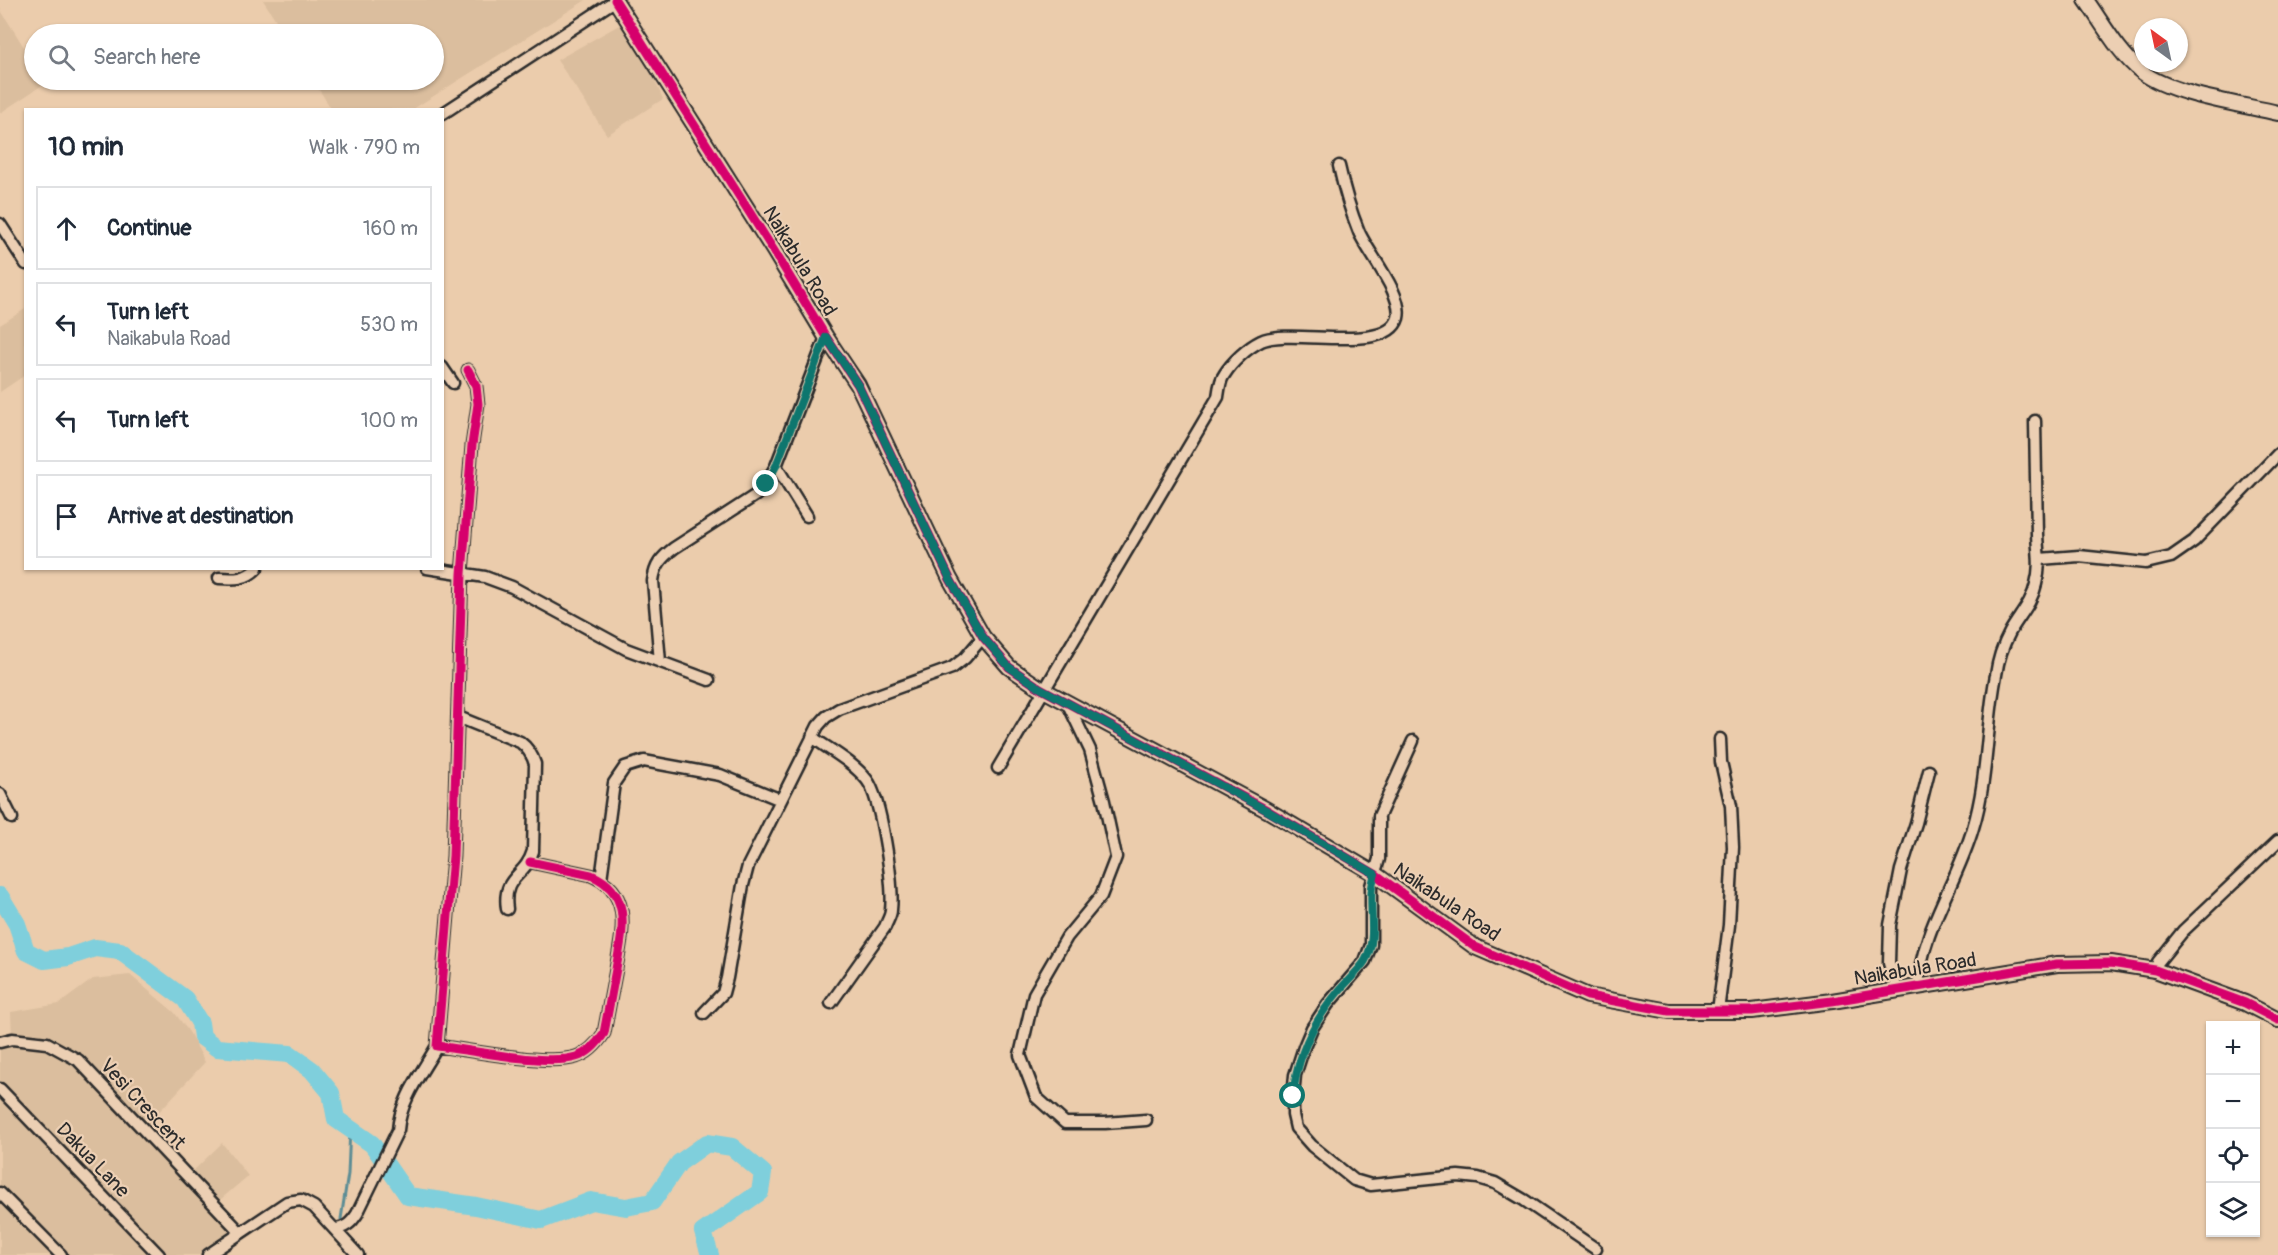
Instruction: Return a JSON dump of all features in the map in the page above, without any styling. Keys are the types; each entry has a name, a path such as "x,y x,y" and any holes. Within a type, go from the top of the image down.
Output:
{"street":[{"path":"444,113 615,0"},
{"name":"Naikabula Road","path":"615,0 858,385 950,579 983,637 1009,667 1044,690 1266,810 1375,874 1475,947 1588,996 1669,1011 1752,1011 2057,964 2111,963 2155,970 2276,1018"},
{"path":"2086,0 2118,47 2142,72 2170,88 2278,113"},
{"path":"998,768 1218,397 1223,376 1243,354 1263,340 1297,337 1380,336 1393,328 1399,316 1395,296 1360,234 1346,199 1339,166"},
{"path":"0,224 24,261"},
{"path":"660,662 653,581 655,569 661,558 674,548 756,495 766,484 776,466 826,337"},
{"path":"444,370 453,383"},
{"path":"334,1229 343,1228 351,1223 398,1130 404,1104 437,1046 453,856 462,574 472,445 478,404 476,386 468,370"},
{"path":"1918,987 1921,960 1928,936 1968,844 1977,817 1998,663 2011,630 2033,595 2040,559 2037,537 2036,421"},
{"path":"2040,559 2079,556 2146,563 2171,557 2194,541 2278,454"},
{"path":"776,466 807,516"},
{"path":"219,578 239,579 248,576 255,570"},
{"path":"439,570 485,577 512,587 626,649 709,680"},
{"path":"704,1013 723,993 748,866 812,737 826,717 839,709 952,668 965,658 983,637"},
{"path":"1067,702 1089,750 1104,801 1116,857 1101,896 1067,937 1034,994 1020,1055 1036,1097 1065,1122 1105,1124 1146,1120"},
{"path":"458,717 520,742 532,755 535,764 533,851 530,862 507,887 505,898 507,909"},
{"path":"812,737 852,765 866,779 874,792 881,818 892,897 891,913 885,927 831,1003"},
{"path":"1718,1011 1729,926 1733,847 1731,806 1721,762 1720,739"},
{"path":"1413,741 1379,816 1379,859 1371,886 1371,945 1365,961 1328,1004 1312,1028 1304,1047 1295,1075 1293,1115 1296,1128 1312,1146 1354,1180 1371,1185 1458,1176 1478,1178 1495,1183 1524,1200 1596,1250"},
{"path":"601,879 614,783 620,772 631,764 644,761 720,775 781,800"},
{"path":"1897,990 1888,963 1890,925 1902,870 1929,771"},
{"path":"0,794 12,818"},
{"path":"2155,970 2158,962 2183,932 2278,842"},
{"path":"437,1046 542,1059 575,1057 597,1044 604,1033 624,925 619,901 601,879 530,862"},
{"name":"Vesi Crescent","path":"0,1042 12,1040 47,1043 78,1060 240,1232"},
{"name":"Dakua Lane","path":"0,1089 159,1255"},
{"path":"0,1193 61,1255"},
{"path":"208,1255 287,1202 301,1200 314,1207 358,1255"}],"shaded area":[{"path":"263,0 586,0 444,89 444,24 279,24"},
{"path":"0,9 24,47 24,90 35,90 0,113"},
{"path":"628,20 663,99 607,135 557,60"},
{"path":"319,90 443,90 415,108 331,108"},
{"path":"24,310 24,376 0,392 0,325"},
{"path":"130,975 174,1012 189,1032 205,1062 143,1129 187,1177 222,1143 248,1176 214,1205 240,1232 208,1255 0,1255 0,1042 12,1039 11,1012 59,1004 93,979"}],"waterway":[{"path":"0,896 17,924 26,951 44,960 68,957 95,948 120,951 185,999 200,1023 202,1037 217,1048 290,1054 312,1070 331,1093 336,1119 372,1144 408,1196 476,1206 541,1220 591,1201 626,1207 652,1202 679,1163 707,1143 732,1147 763,1173 760,1192 703,1232 710,1255"},
{"path":"341,1219 348,1174 350,1128"}],"cycle path":[{"path":"615,0 858,385 950,579 983,637 1009,667 1040,688 1267,810 1375,874 1475,947 1588,996 1669,1011 1752,1011 1832,1001 2057,964 2111,963 2155,970 2245,1003 2278,1020"},
{"path":"468,370 476,386 478,404 472,445 462,574 453,856 437,1046 528,1059 563,1059 576,1057 589,1051 604,1033 621,942 622,915 619,903 614,892 605,883 591,875 530,862"}],"route":[{"path":"766,484 776,466 826,337 858,385 875,417 898,471 950,579 983,637 1009,667 1040,688 1266,810 1375,874 1370,900 1371,945 1365,961 1328,1004 1312,1028 1295,1075 1293,1096"}]}
